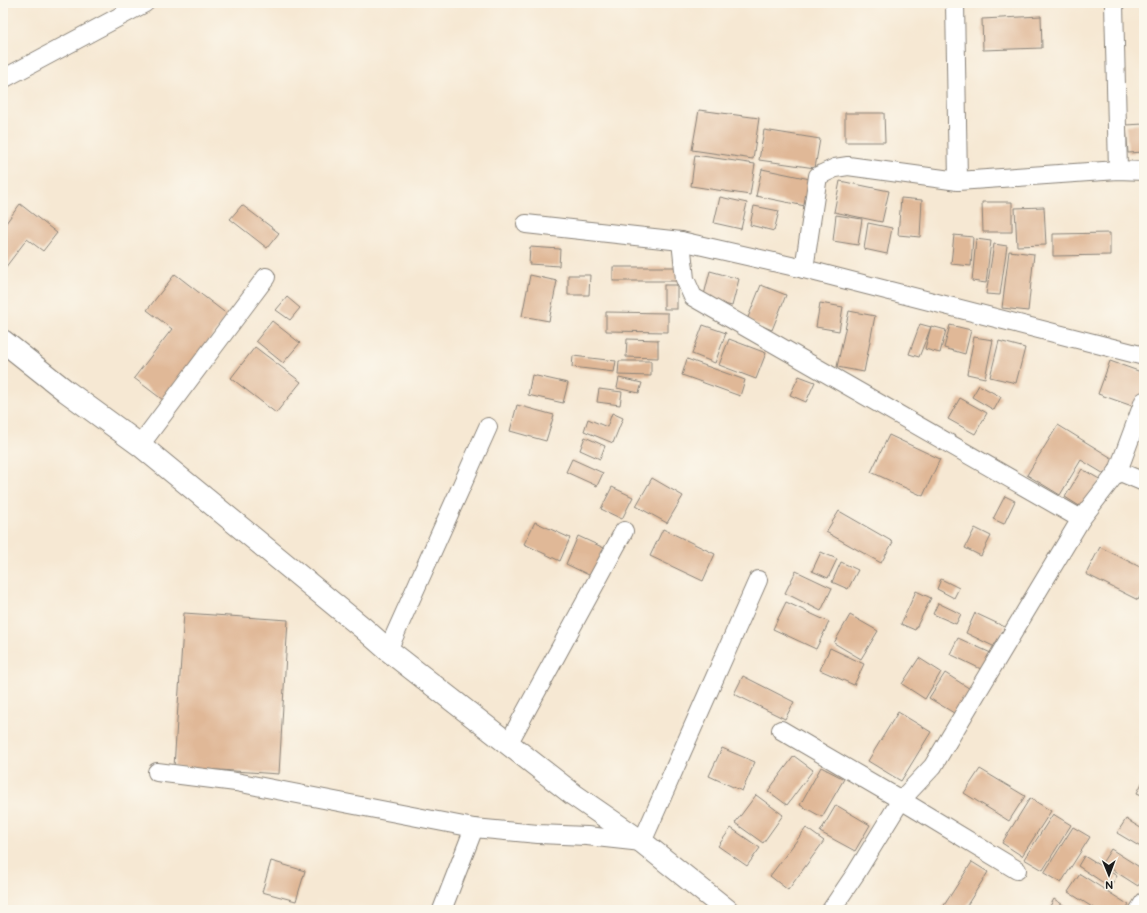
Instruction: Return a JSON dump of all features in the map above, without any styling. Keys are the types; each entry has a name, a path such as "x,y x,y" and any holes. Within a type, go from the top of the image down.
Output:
{"street":[{"path":"955,3 958,181"},
{"path":"1114,3 1118,170"},
{"path":"3,79 140,4"},
{"path":"804,269 818,176 835,168 848,166 958,181 1118,170 1144,171"},
{"path":"526,224 681,241 804,269 1144,356"},
{"path":"681,241 685,279 693,297 1081,519"},
{"path":"140,445 266,277"},
{"path":"3,341 66,391 140,445 388,650 574,795 642,842 727,910"},
{"path":"831,910 901,800 933,766 1081,519 1118,471 1144,401"},
{"path":"388,650 488,427"},
{"path":"1118,471 1144,482"},
{"path":"508,744 624,531"},
{"path":"642,842 758,580"},
{"path":"781,730 1017,870"},
{"path":"157,772 236,782 474,828 538,834 587,836 642,842"},
{"path":"442,910 474,828"},
{"path":"1139,910 1144,902"}],"building":[{"path":"1041,16 1042,48 983,50 982,19"},
{"path":"699,110 759,118 753,159 692,150"},
{"path":"845,113 884,113 885,142 845,142"},
{"path":"1144,124 1144,152 1128,153 1126,125"},
{"path":"764,130 820,139 815,168 759,160"},
{"path":"695,155 755,164 750,195 691,186"},
{"path":"762,169 810,179 805,206 756,196"},
{"path":"840,181 889,191 882,222 834,212"},
{"path":"720,197 747,203 741,229 714,223"},
{"path":"901,198 922,200 920,237 898,235"},
{"path":"982,202 1012,202 1012,232 983,232"},
{"path":"20,204 57,233 43,251 27,239 5,268 3,267 3,227"},
{"path":"242,205 279,233 267,248 230,219"},
{"path":"754,206 779,211 774,231 750,225"},
{"path":"1044,207 1046,245 1017,246 1015,208"},
{"path":"836,215 862,219 858,245 833,241"},
{"path":"868,223 892,228 887,254 864,249"},
{"path":"1110,233 1110,255 1053,256 1053,234"},
{"path":"954,235 973,237 971,266 951,264"},
{"path":"976,239 991,241 986,283 972,281"},
{"path":"994,244 1007,246 1000,295 986,294"},
{"path":"530,247 560,249 559,266 529,264"},
{"path":"1009,251 1034,254 1028,311 1002,308"},
{"path":"613,267 680,267 680,281 613,281"},
{"path":"710,271 739,279 732,306 703,299"},
{"path":"175,274 228,315 163,400 134,378 172,329 147,310"},
{"path":"530,275 557,281 549,321 522,316"},
{"path":"568,275 590,275 589,295 568,295"},
{"path":"664,285 677,285 677,309 664,309"},
{"path":"761,285 786,295 772,330 747,320"},
{"path":"287,297 300,308 290,320 276,310"},
{"path":"820,303 843,307 839,331 816,327"},
{"path":"849,311 875,316 864,372 837,367"},
{"path":"606,312 668,313 668,332 606,331"},
{"path":"272,321 300,343 283,363 256,341"},
{"path":"920,324 931,327 919,357 909,354"},
{"path":"703,325 726,333 715,363 692,354"},
{"path":"950,325 971,330 965,354 944,348"},
{"path":"931,326 946,330 940,353 925,349"},
{"path":"974,337 993,340 985,378 967,374"},
{"path":"627,339 658,340 658,358 626,357"},
{"path":"729,339 766,353 756,379 719,365"},
{"path":"999,341 1025,348 1016,383 990,377"},
{"path":"255,347 301,382 276,413 231,378"},
{"path":"573,356 616,361 614,372 572,367"},
{"path":"687,359 745,380 740,396 682,375"},
{"path":"619,361 651,361 651,376 618,375"},
{"path":"1110,361 1144,373 1144,391 1138,408 1098,394"},
{"path":"532,375 568,383 563,403 528,395"},
{"path":"799,376 815,382 806,402 790,395"},
{"path":"619,378 642,383 639,393 617,388"},
{"path":"979,385 1001,397 994,410 972,397"},
{"path":"599,389 622,392 620,405 597,402"},
{"path":"960,398 987,413 975,434 948,419"},
{"path":"517,405 554,415 546,441 510,431"},
{"path":"612,413 623,418 613,443 584,431 588,419 607,427"},
{"path":"1058,425 1115,460 1106,475 1081,460 1060,495 1027,475"},
{"path":"889,435 940,459 923,496 871,472"},
{"path":"585,437 605,446 600,459 580,450"},
{"path":"572,459 603,473 597,486 566,472"},
{"path":"1082,469 1101,480 1084,509 1065,497"},
{"path":"652,478 683,496 667,523 636,506"},
{"path":"612,487 633,497 622,519 601,509"},
{"path":"1005,496 1015,501 1004,524 993,519"},
{"path":"839,511 893,542 881,563 826,532"},
{"path":"535,522 570,538 560,561 524,544"},
{"path":"975,528 991,536 981,556 965,548"},
{"path":"663,529 715,554 703,581 650,556"},
{"path":"578,536 604,548 591,576 566,564"},
{"path":"1100,547 1144,569 1144,589 1138,600 1086,574"},
{"path":"821,552 837,559 828,578 812,571"},
{"path":"841,562 858,570 848,589 832,582"},
{"path":"796,571 832,588 821,611 785,593"},
{"path":"941,579 959,588 954,598 937,589"},
{"path":"916,591 931,598 915,630 901,624"},
{"path":"786,602 829,622 816,649 773,629"},
{"path":"938,603 961,614 956,624 933,614"},
{"path":"184,613 288,620 279,774 174,767"},
{"path":"975,613 1005,627 995,647 966,633"},
{"path":"850,615 878,631 861,659 834,643"},
{"path":"958,638 993,654 985,671 950,654"},
{"path":"830,648 864,664 854,685 820,670"},
{"path":"919,658 941,672 925,699 902,684"},
{"path":"945,673 975,692 959,716 929,698"},
{"path":"743,676 794,702 785,719 734,694"},
{"path":"898,712 931,732 901,781 868,761"},
{"path":"722,748 755,762 742,791 709,776"},
{"path":"794,756 813,770 787,805 768,791"},
{"path":"821,767 844,779 822,817 800,805"},
{"path":"980,769 1025,796 1009,821 964,793"},
{"path":"1144,779 1144,796 1137,793"},
{"path":"756,795 783,815 763,843 735,823"},
{"path":"1030,798 1051,811 1022,856 1002,843"},
{"path":"836,805 870,825 855,851 820,832"},
{"path":"1053,814 1071,825 1043,870 1024,859"},
{"path":"1126,819 1144,830 1144,849 1117,833"},
{"path":"1073,827 1090,837 1061,883 1044,873"},
{"path":"731,828 760,848 747,866 718,846"},
{"path":"806,828 824,841 788,890 770,876"},
{"path":"1111,849 1144,870 1144,877 1138,886 1102,863"},
{"path":"1084,856 1117,876 1110,887 1078,866"},
{"path":"271,861 305,871 296,901 262,892"},
{"path":"972,862 988,872 964,910 941,910"},
{"path":"1080,874 1129,905 1126,910 1097,910 1068,892"},
{"path":"1054,899 1071,910 1052,910 1049,908"}]}
